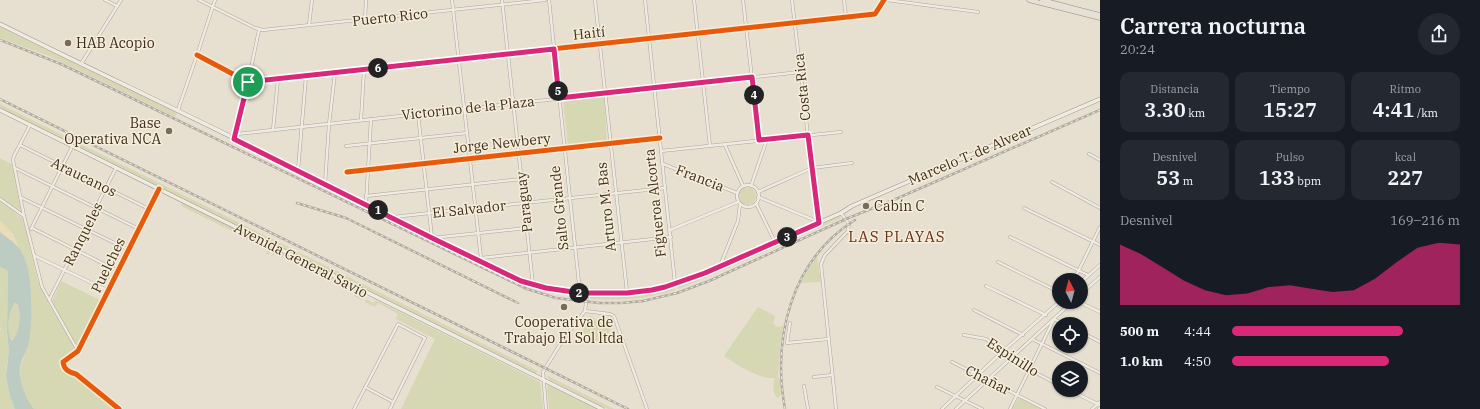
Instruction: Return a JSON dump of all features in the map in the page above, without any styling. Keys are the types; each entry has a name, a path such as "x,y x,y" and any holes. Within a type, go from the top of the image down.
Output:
{"main road":[{"path":"1029,0 1100,18"},
{"path":"1042,0 1100,15"},
{"name":"Marcelo T. de Alvear","path":"0,24 298,170 432,238 534,285 560,291 587,294 627,293 652,290 676,284 719,267 841,213 852,206 1100,99"},
{"name":"Avenida General Savio","path":"0,110 602,409"}],"street":[{"path":"105,0 117,6"},
{"path":"81,64 120,0"},
{"path":"199,0 259,30 234,139"},
{"path":"177,111 215,0"},
{"path":"309,25 312,0"},
{"path":"365,20 366,0"},
{"path":"452,0 480,259 530,252 670,237"},
{"name":"Paraguay","path":"502,0 534,285"},
{"name":"Puerto Rico","path":"259,30 544,0"},
{"name":"Salto Grande","path":"548,0 580,293"},
{"name":"Arturo M. Bas","path":"595,0 627,293"},
{"name":"Figueroa Alcorta","path":"645,0 676,284"},
{"path":"694,0 710,146"},
{"path":"744,0 759,140"},
{"name":"Costa Rica","path":"792,0 819,222"},
{"path":"844,0 846,17"},
{"path":"886,0 978,12"},
{"name":"Haití","path":"248,82 875,14 886,0"},
{"path":"197,55 248,82"},
{"path":"360,120 364,70"},
{"name":"Victorino de la Plaza","path":"236,134 800,72"},
{"path":"326,184 329,124 335,73"},
{"path":"298,170 306,76"},
{"path":"273,130 278,79"},
{"path":"418,114 432,238 527,228"},
{"path":"366,205 371,119"},
{"path":"30,125 13,160 24,216 42,287 78,351 74,355 65,359 63,362 65,368 69,372 76,374 119,409"},
{"path":"661,151 841,132"},
{"path":"346,146 467,133"},
{"name":"Jorge Newbery","path":"347,172 660,138"},
{"path":"751,186 767,139"},
{"name":"Araucanos","path":"20,145 149,209"},
{"path":"725,145 743,186"},
{"path":"29,232 72,147"},
{"path":"1089,154 1100,160"},
{"name":"Francia","path":"663,164 737,193"},
{"path":"758,192 812,168 852,164"},
{"path":"15,168 139,229"},
{"name":"Ranqueles","path":"49,300 116,168"},
{"path":"366,196 522,179"},
{"path":"1052,182 1100,208"},
{"path":"719,267 738,221 739,203 737,193 743,186 751,186 758,192 756,203 748,207 739,203"},
{"name":"El Salvador","path":"392,217 666,188"},
{"name":"Puelches","path":"78,351 159,189"},
{"path":"20,196 129,250"},
{"path":"758,197 819,222"},
{"path":"0,199 24,216"},
{"path":"670,230 739,203"},
{"path":"756,203 776,242"},
{"path":"1024,208 1100,245"},
{"path":"836,409 821,264 825,255 848,231 849,224 841,213"},
{"path":"1078,271 1100,227"},
{"path":"32,228 118,271"},
{"path":"1010,237 1082,273"},
{"path":"35,256 109,291"},
{"path":"998,262 1052,289"},
{"path":"1088,276 1100,264"},
{"path":"1088,288 1100,277"},
{"path":"986,286 1046,315"},
{"path":"546,409 543,372 567,333 585,311 587,294"},
{"path":"1088,306 1100,312"},
{"path":"942,409 1002,352 1052,309"},
{"path":"1056,317 1065,309"},
{"path":"974,310 1023,335"},
{"path":"585,311 610,314 614,316 647,409"},
{"path":"956,409 1052,321"},
{"path":"790,323 787,344 828,340"},
{"path":"1010,409 1052,323"},
{"path":"354,409 398,324 425,338 390,409"},
{"name":"Espinillo","path":"964,335 984,338 1010,358 1052,381"},
{"path":"1088,336 1100,342"},
{"path":"1032,339 1100,373"},
{"name":"Chañar","path":"952,362 1045,409"},
{"path":"814,377 832,375"},
{"path":"804,386 808,409"},
{"path":"365,387 393,402"},
{"path":"938,387 982,409"},
{"path":"1081,397 1099,407"},
{"path":"1092,409 1099,407"}],"green space":[{"path":"0,26 177,113 175,117 49,56 0,38"},
{"path":"601,95 604,97 607,141 568,145 563,100"},
{"path":"0,104 538,371 535,374 0,108"},
{"path":"0,158 13,165 22,212 0,197"},
{"path":"743,187 751,187 756,192 754,203 751,205 743,205 738,200 738,192"},
{"path":"0,201 23,219 38,281 48,302 76,350 70,356 63,358 63,368 69,374 75,374 113,409 34,409 28,399 21,383 20,371 30,325 32,302 30,279 23,252 20,251 13,234 0,221"},
{"path":"182,203 271,247 269,255 266,254 268,249 181,206"},
{"path":"840,216 841,218 678,289 677,285 714,271"},
{"path":"275,251 278,251 325,274 324,277 277,253 271,256"},
{"path":"817,256 821,282 801,283 810,267"},
{"path":"0,267 7,270 8,273 7,333 9,351 6,370 10,396 15,409 0,409"},
{"path":"326,275 358,291 358,296 362,298 361,300 354,296 356,292 325,277"},
{"path":"61,281 102,301 78,347 76,346 52,301"},
{"path":"673,286 675,290 643,297 612,300 590,299 590,296 592,295 639,294"},
{"path":"366,299 373,303 376,300 540,382 543,409 401,409 435,339 396,319 398,314 378,303 375,307 365,302"},
{"path":"14,303 18,305 20,319 17,333 13,341 9,335 8,328 10,314"},
{"path":"758,307 775,316 773,323 777,327 782,326 784,322 780,346 778,377 780,379 781,394 778,398 775,394 773,386 775,378 768,378 755,374 724,356"},
{"path":"590,316 611,328 602,344 581,333"},
{"path":"546,375 614,409 608,409 550,380"},
{"path":"549,385 598,409 549,409 547,388"},
{"path":"1019,397 1042,409 1012,409"}],"sand":[{"path":"0,221 13,234 19,248 0,232"}],"shaded area":[{"path":"0,232 19,248 24,257 30,280 32,306 30,331 27,350 21,363 20,375 25,393 34,409 15,409 10,396 6,376 9,351 7,333 8,273 7,270 0,267","holes":["15,303 18,305 19,324 17,333 12,341 8,328 9,316"]}],"railway":[{"path":"0,40 61,64 527,289 556,298 599,303 643,301 677,293 709,281 846,219 898,198 1100,110"},
{"path":"0,99 628,409"},
{"path":"297,203 346,218 518,303"},
{"path":"785,409 781,355 791,303 801,279 815,256 833,237 855,220"}],"cycle path":[{"path":"197,55 248,82 875,14 884,0"},
{"path":"347,172 660,138"},
{"path":"119,409 76,374 67,370 64,367 63,362 78,351 159,189"}],"place":[{"name":"HAB Acopio","path":"68,43"},
{"name":"Base Operativa NCA","path":"169,131"},
{"name":"Cabín C","path":"866,206"},
{"name":"Cooperativa de Trabajo El Sol ltda","path":"564,307"}],"district":[{"name":"LAS PLAYAS","path":"897,237"}],"route":[{"path":"554,49 559,98 752,77 759,140 808,135 819,223 719,267 665,287 639,292 614,293 580,293 546,288 528,283 479,261 234,139 248,82 554,49"}]}
